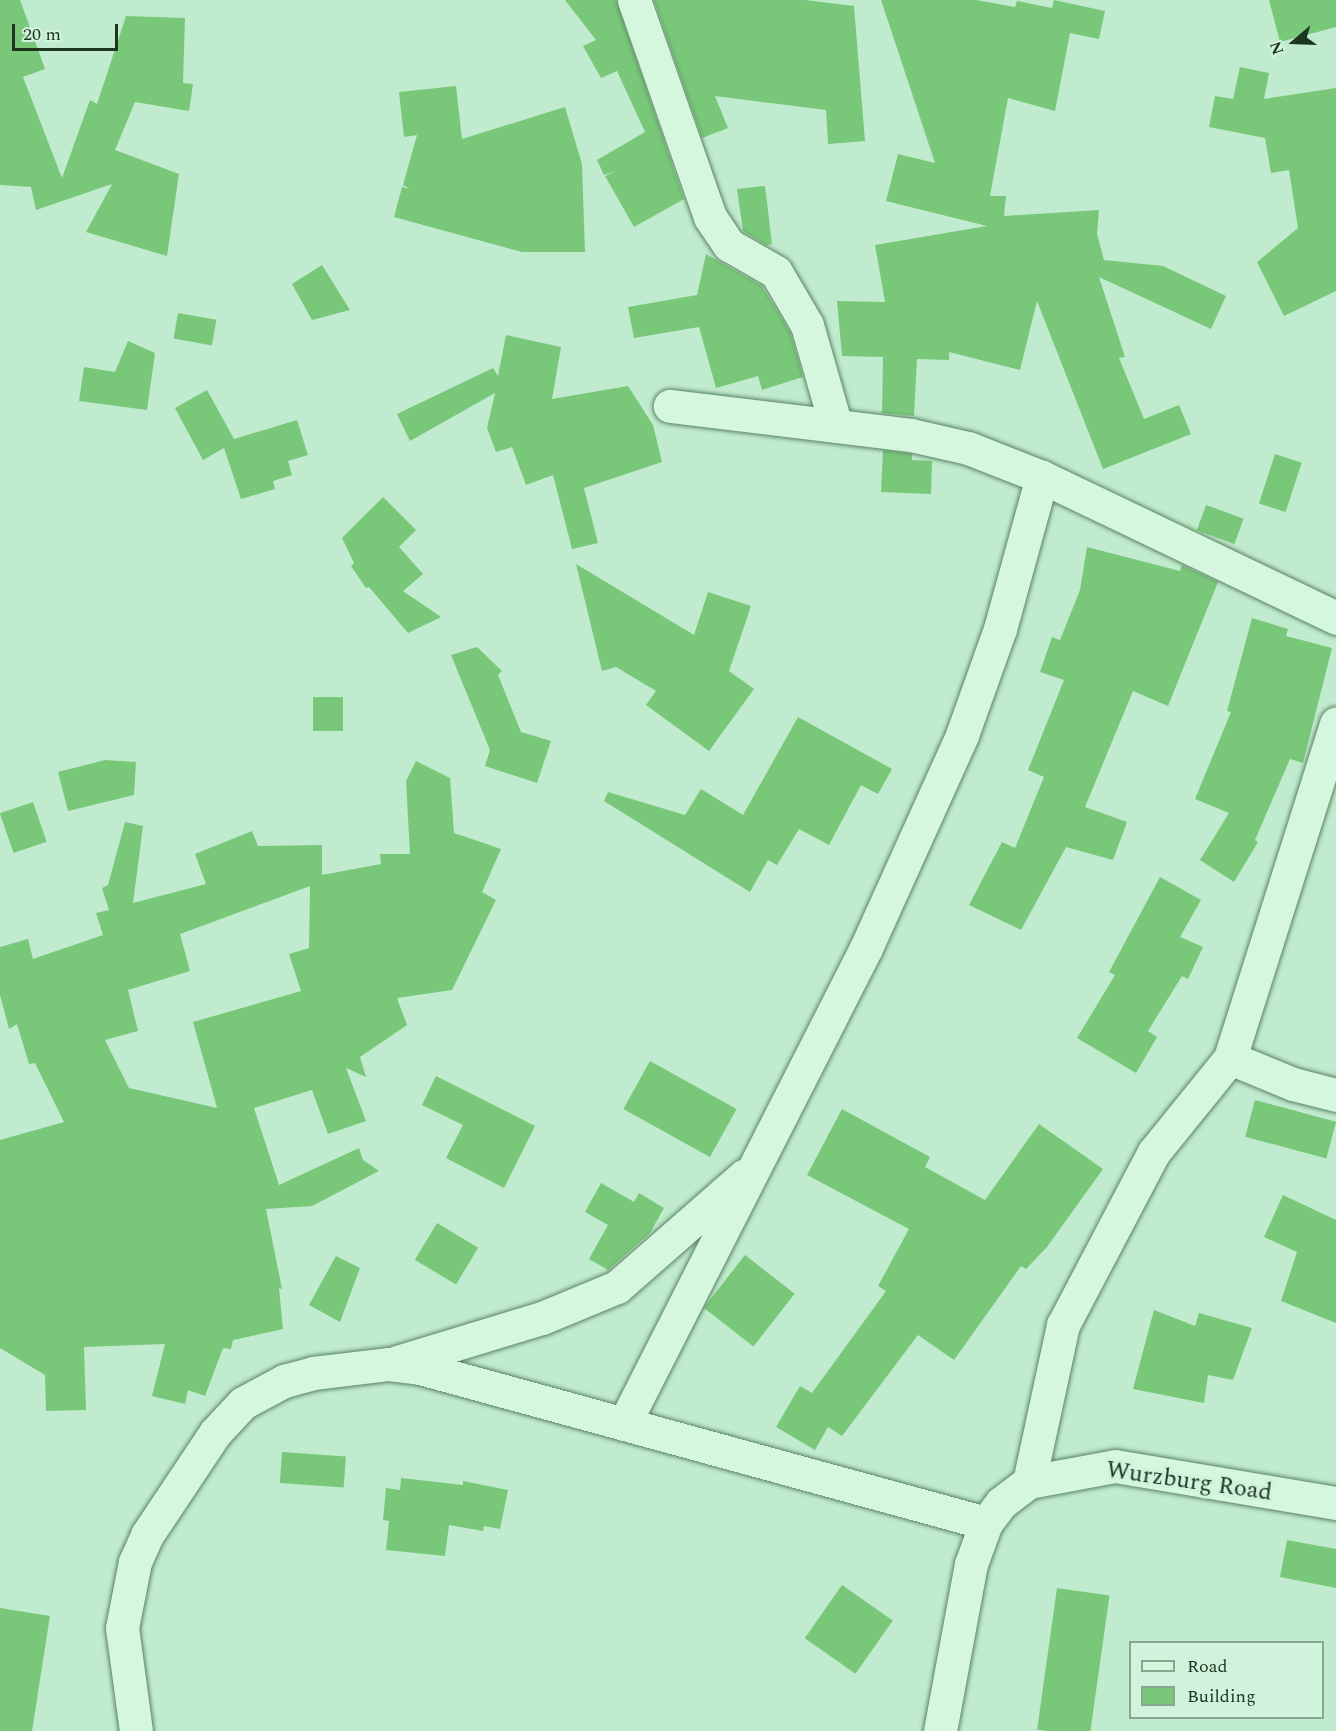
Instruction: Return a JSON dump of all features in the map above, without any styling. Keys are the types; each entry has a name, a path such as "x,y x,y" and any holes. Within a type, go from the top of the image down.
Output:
{"street":[{"path":"634,0 710,217 729,245 776,272 807,325 836,426"},
{"path":"670,406 911,435 968,448 1042,477 1336,618"},
{"path":"624,1424 866,948 962,735 1000,629 1042,477"},
{"path":"1029,1482 1063,1325 1154,1152 1230,1058 1336,723"},
{"path":"1230,1058 1293,1084 1336,1095"},
{"path":"136,1731 122,1628 127,1591 147,1536 181,1481 215,1433 243,1403 284,1381 313,1373 389,1364 542,1318 617,1287 758,1164"},
{"path":"389,1364 420,1368 986,1523"},
{"name":"Wurzburg Road","path":"940,1731 955,1631 970,1564 986,1523 1001,1503 1029,1482 1115,1466 1336,1503"}],"building":[{"path":"0,0 20,0 45,69 23,77 62,178 90,100 97,104 126,16 185,18 183,83 193,84 189,111 135,102 115,150 179,174 167,256 86,232 112,184 36,210 31,187 0,185"},
{"path":"565,0 616,0 684,199 634,227 605,176 616,171 604,175 597,160 645,132 617,71 601,78 583,46 596,40"},
{"path":"654,0 805,0 854,6 865,141 828,144 826,110 715,96 728,128 702,138"},
{"path":"881,0 976,0 1015,7 1017,1 1052,8 1054,0 1105,11 1099,39 1070,33 1055,111 1008,98 990,196 1006,196 1004,216 1099,210 1097,234 1104,260 1163,266 1226,296 1211,329 1099,277 1125,357 1119,358 1144,419 1179,405 1191,434 1103,469 1037,301 1020,370 949,352 949,360 917,359 914,416 882,413 883,357 842,356 837,301 885,302 875,245 987,226 886,201 898,154 935,163"},
{"path":"1269,0 1336,0 1336,27 1280,42"},
{"path":"1240,67 1269,73 1264,99 1336,88 1336,291 1284,316 1257,262 1298,228 1289,170 1271,173 1265,138 1209,127 1215,96 1233,99"},
{"path":"456,86 462,139 565,107 582,164 585,252 522,252 394,217 402,187 410,189 403,185 417,135 404,137 399,92"},
{"path":"765,186 772,244 766,245 743,231 737,189"},
{"path":"706,254 762,286 790,332 803,377 762,390 758,376 716,388 699,327 634,338 628,307 697,295"},
{"path":"322,265 350,310 312,320 292,284"},
{"path":"178,313 216,320 212,345 173,339"},
{"path":"506,335 561,347 552,399 628,386 653,425 662,462 584,488 598,543 572,549 553,475 526,485 512,447 496,452 487,428 495,393 410,441 397,414 493,368 498,376"},
{"path":"128,341 155,353 147,410 79,401 84,367 115,372"},
{"path":"207,390 234,439 297,420 308,455 288,461 292,475 273,481 275,489 241,499 224,448 203,460 175,408"},
{"path":"883,450 912,454 912,460 932,461 931,494 881,492"},
{"path":"1275,454 1302,463 1286,512 1259,503"},
{"path":"383,497 416,530 399,547 423,574 403,591 441,617 408,633 369,587 366,588 351,566 354,563 342,538"},
{"path":"1206,505 1244,519 1234,544 1197,530"},
{"path":"1087,547 1180,571 1182,565 1218,582 1168,706 1133,691 1085,807 1127,822 1113,860 1066,847 1021,930 969,905 1002,842 1015,848 1044,777 1028,770 1064,680 1040,672 1052,637 1060,640 1080,590"},
{"path":"576,564 694,635 708,592 751,606 729,671 754,689 709,751 646,705 656,691 616,667 602,671"},
{"path":"1252,618 1288,629 1286,636 1332,648 1303,763 1290,759 1255,840 1258,842 1234,882 1200,860 1229,813 1195,799 1231,712 1227,711"},
{"path":"477,647 502,671 498,675 521,732 551,741 537,783 485,766 490,750 451,655"},
{"path":"313,697 343,697 343,731 313,731"},
{"path":"798,717 892,769 878,794 861,785 829,845 799,829 777,865 768,860 750,892 604,801 608,792 685,815 701,789 743,815"},
{"path":"105,760 136,762 134,795 68,811 58,772"},
{"path":"416,761 450,778 454,833 501,849 482,892 496,900 452,990 397,998 407,1025 360,1057 366,1077 346,1068 366,1121 328,1134 312,1090 254,1108 279,1185 359,1148 363,1160 379,1171 312,1206 266,1209 282,1289 279,1288 283,1329 233,1340 231,1349 223,1348 205,1396 188,1390 185,1404 152,1396 165,1344 84,1347 86,1410 46,1411 45,1375 0,1348 0,1140 64,1122 35,1063 29,1064 17,1024 9,1029 0,995 0,947 28,939 33,959 103,935 96,913 109,910 102,888 108,885 125,822 143,826 133,903 206,884 195,854 252,831 258,846 322,845 322,875 381,864 380,854 410,854 406,781","holes":["310,886 309,948 289,954 301,991 193,1022 217,1108 129,1088 105,1040 138,1031 128,990 190,971 180,934"]},
{"path":"33,802 47,842 14,853 0,813"},
{"path":"1160,877 1201,900 1180,937 1203,947 1188,979 1182,976 1148,1031 1157,1037 1136,1073 1077,1038 1115,975 1109,972"},
{"path":"650,1061 737,1109 710,1157 623,1109"},
{"path":"436,1076 535,1126 504,1188 446,1158 463,1125 422,1105"},
{"path":"1255,1100 1336,1122 1326,1158 1245,1137"},
{"path":"842,1109 930,1157 925,1167 985,1200 1039,1124 1103,1169 1047,1247 1026,1269 1021,1266 954,1360 918,1335 842,1436 828,1427 815,1450 776,1427 800,1386 812,1393 886,1291 878,1286 909,1229 807,1175"},
{"path":"601,1183 634,1202 639,1193 664,1208 650,1233 608,1270 589,1259 608,1225 585,1212"},
{"path":"1283,1195 1336,1220 1336,1323 1281,1301 1297,1252 1264,1237"},
{"path":"437,1223 478,1248 456,1285 415,1260"},
{"path":"745,1255 795,1294 753,1347 704,1308"},
{"path":"336,1256 360,1268 340,1322 309,1305"},
{"path":"1154,1310 1195,1326 1199,1313 1252,1328 1233,1380 1208,1375 1204,1403 1133,1389"},
{"path":"282,1452 346,1456 344,1487 280,1483"},
{"path":"401,1478 463,1485 463,1481 508,1490 500,1529 484,1526 483,1531 449,1525 445,1556 386,1550 389,1521 383,1520 386,1488 400,1490"},
{"path":"1287,1540 1336,1549 1336,1588 1280,1577"},
{"path":"842,1585 893,1621 856,1674 805,1638"},
{"path":"1057,1588 1109,1595 1090,1731 1037,1730"},
{"path":"0,1608 50,1616 32,1731 0,1731"}]}
